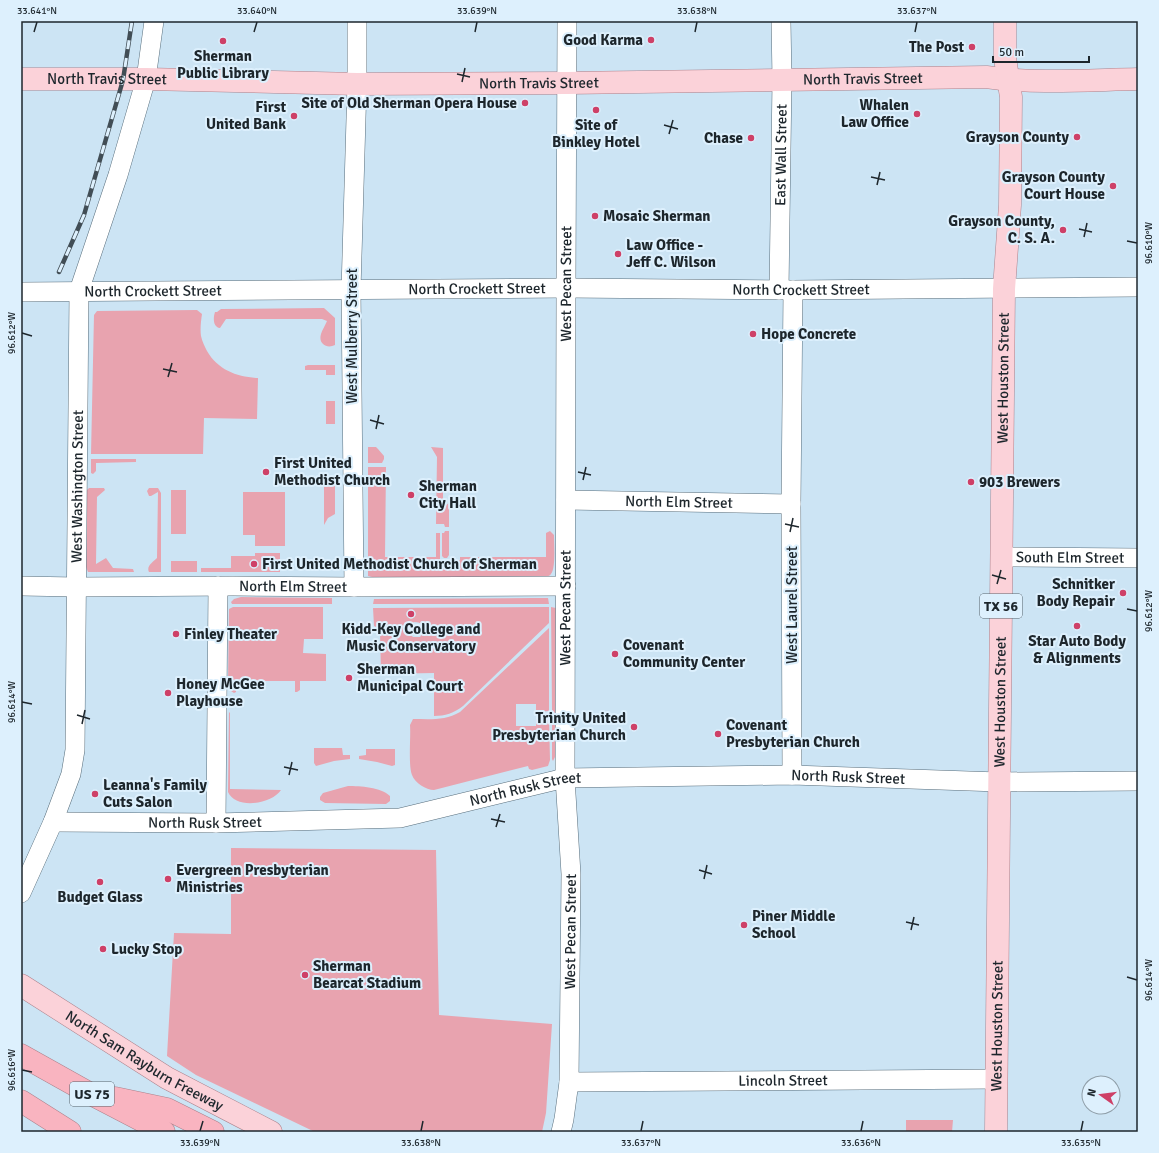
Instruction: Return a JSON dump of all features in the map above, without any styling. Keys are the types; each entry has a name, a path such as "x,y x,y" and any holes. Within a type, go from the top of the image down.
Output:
{"highway":[{"name":"US 75","path":"21,1055 89,1093 164,1132"},
{"path":"89,1093 167,1109 213,1132"},
{"name":"US 75","path":"21,1101 70,1132"}],"main road":[{"name":"TX 56","path":"1005,21 1005,58 1008,80"},
{"name":"North Travis Street","path":"21,80 146,79 357,84 567,83 986,77 1031,81 1138,79"},
{"name":"West Houston Street","path":"996,1132 1004,289 1010,205 1011,96 1008,80"},
{"name":"North Sam Rayburn Freeway","path":"21,985 167,1078 271,1132"}],"street":[{"name":"West Washington Street","path":"21,893 53,822 71,774 75,750 79,292 118,175 146,79 154,21"},
{"name":"West Mulberry Street","path":"354,587 351,290 357,84 357,21"},
{"name":"West Pecan Street","path":"561,1132 569,1082 571,874 566,778 566,288 568,21"},
{"name":"East Wall Street","path":"781,21 786,290"},
{"name":"North Crockett Street","path":"21,292 566,288 786,290 1138,287"},
{"name":"West Laurel Street","path":"786,290 791,504 792,776"},
{"name":"North Elm Street","path":"566,500 791,504"},
{"name":"South Elm Street","path":"1002,557 1138,558"},
{"name":"North Elm Street","path":"21,586 566,586"},
{"path":"216,823 218,586"},
{"name":"North Rusk Street","path":"53,822 216,823 400,818 566,778 792,776 999,782 1138,781"},
{"name":"Lincoln Street","path":"569,1082 997,1079"}],"shaded area":[{"path":"324,308 335,318 335,345 332,346 324,345 320,338 321,332 327,321 322,319 226,319 220,328 216,326 214,322 215,312 221,309"},
{"path":"197,310 202,314 201,338 211,358 222,368 236,374 258,378 257,419 204,418 203,454 91,454 94,315 97,311"},
{"path":"335,365 335,375 326,375 326,370 305,370 305,366"},
{"path":"326,401 335,401 335,424 326,424"},
{"path":"368,447 376,447 378,449 384,456 382,463 368,463"},
{"path":"431,447 443,448 443,502 446,505 449,503 449,527 445,527 444,524 436,524 437,457"},
{"path":"91,459 136,459 136,462 96,463 96,471 93,474 91,473"},
{"path":"368,467 386,467 385,557 436,557 436,533 440,533 440,560 460,560 460,557 546,557 546,533 550,531 554,535 553,571 549,576 545,577 368,576"},
{"path":"324,479 335,479 335,514 328,518 324,525"},
{"path":"89,488 104,488 105,490 97,497 96,564 106,558 113,568 133,569 134,572 88,572 86,567 87,490"},
{"path":"149,488 158,488 161,493 161,572 149,572 148,570 150,564 157,558 158,492 149,496 147,491"},
{"path":"171,490 186,490 186,534 171,534"},
{"path":"243,492 285,492 285,546 255,546 255,535 243,535"},
{"path":"449,531 449,555 447,558 442,556 442,533"},
{"path":"255,553 280,553 280,572 201,572 201,568 231,568 231,556 255,556"},
{"path":"171,561 197,561 197,572 171,572"},
{"path":"241,597 332,598 332,604 232,604 231,602 234,599"},
{"path":"548,598 549,604 373,604 374,599"},
{"path":"233,607 323,607 323,639 304,639 303,653 326,654 326,681 300,681 300,690 295,692 295,681 236,681 236,692 234,693 231,691 228,683 229,609"},
{"path":"549,607 549,623 463,706 449,714 434,716 434,673 381,674 380,632 378,628 374,626 373,608","holes":["416,622 422,624 423,627 424,631 420,637 413,637 410,634 409,627"]},
{"path":"551,607 556,608 556,713 552,712"},
{"path":"549,628 549,711 536,712 536,704 516,704 516,726 536,726 536,719 549,718 550,760 548,766 532,770 529,769 528,766 434,790 421,786 413,778 410,765 410,725 413,719 443,718 460,712"},
{"path":"229,712 230,789 281,790 270,799 262,802 246,803 232,798 228,792"},
{"path":"555,716 557,718 557,753 553,761 552,718"},
{"path":"314,748 342,748 343,755 350,755 350,759 334,761 316,766 314,763"},
{"path":"366,749 395,749 395,765 392,766 359,759 359,756 366,755"},
{"path":"348,786 376,789 390,796 390,801 386,804 325,803 320,800 323,793"},
{"name":"Sherman Bearcat Stadium","path":"231,848 436,850 439,1015 552,1024 546,1113 542,1132 315,1132 196,1075 167,1056 174,933 231,934"},
{"path":"906,1120 953,1120 952,1132 906,1132"}],"railway":[{"path":"59,272 84,215 123,80 132,21"}],"place":[{"name":"Good Karma","path":"651,40"},
{"name":"Sherman Public Library","path":"223,41"},
{"name":"The Post","path":"972,47"},
{"name":"Site of Old Sherman Opera House","path":"525,103"},
{"name":"Site of Binkley Hotel","path":"596,110"},
{"name":"Whalen Law Office","path":"917,114"},
{"name":"First United Bank","path":"294,116"},
{"name":"Grayson County","path":"1077,137"},
{"name":"Chase","path":"751,138"},
{"name":"Grayson County Court House","path":"1113,186"},
{"name":"Mosaic Sherman","path":"595,216"},
{"name":"Grayson County, C. S. A.","path":"1063,230"},
{"name":"Law Office - Jeff C. Wilson","path":"618,254"},
{"name":"Hope Concrete","path":"753,334"},
{"name":"First United Methodist Church","path":"266,472"},
{"name":"903 Brewers","path":"971,482"},
{"name":"Sherman City Hall","path":"411,495"},
{"name":"First United Methodist Church of Sherman","path":"254,564"},
{"name":"Schnitker Body Repair","path":"1123,593"},
{"name":"Kidd-Key College and Music Conservatory","path":"411,614"},
{"name":"Star Auto Body & Alignments","path":"1077,626"},
{"name":"Finley Theater","path":"176,634"},
{"name":"Covenant Community Center","path":"615,654"},
{"name":"Sherman Municipal Court","path":"349,678"},
{"name":"Honey McGee Playhouse","path":"168,693"},
{"name":"Trinity United Presbyterian Church","path":"634,727"},
{"name":"Covenant Presbyterian Church","path":"718,734"},
{"name":"Leanna's Family Cuts Salon","path":"95,794"},
{"name":"Evergreen Presbyterian Ministries","path":"168,879"},
{"name":"Budget Glass","path":"100,882"},
{"name":"Piner Middle School","path":"744,925"},
{"name":"Lucky Stop","path":"103,949"},
{"name":"Sherman Bearcat Stadium","path":"305,975"}]}
